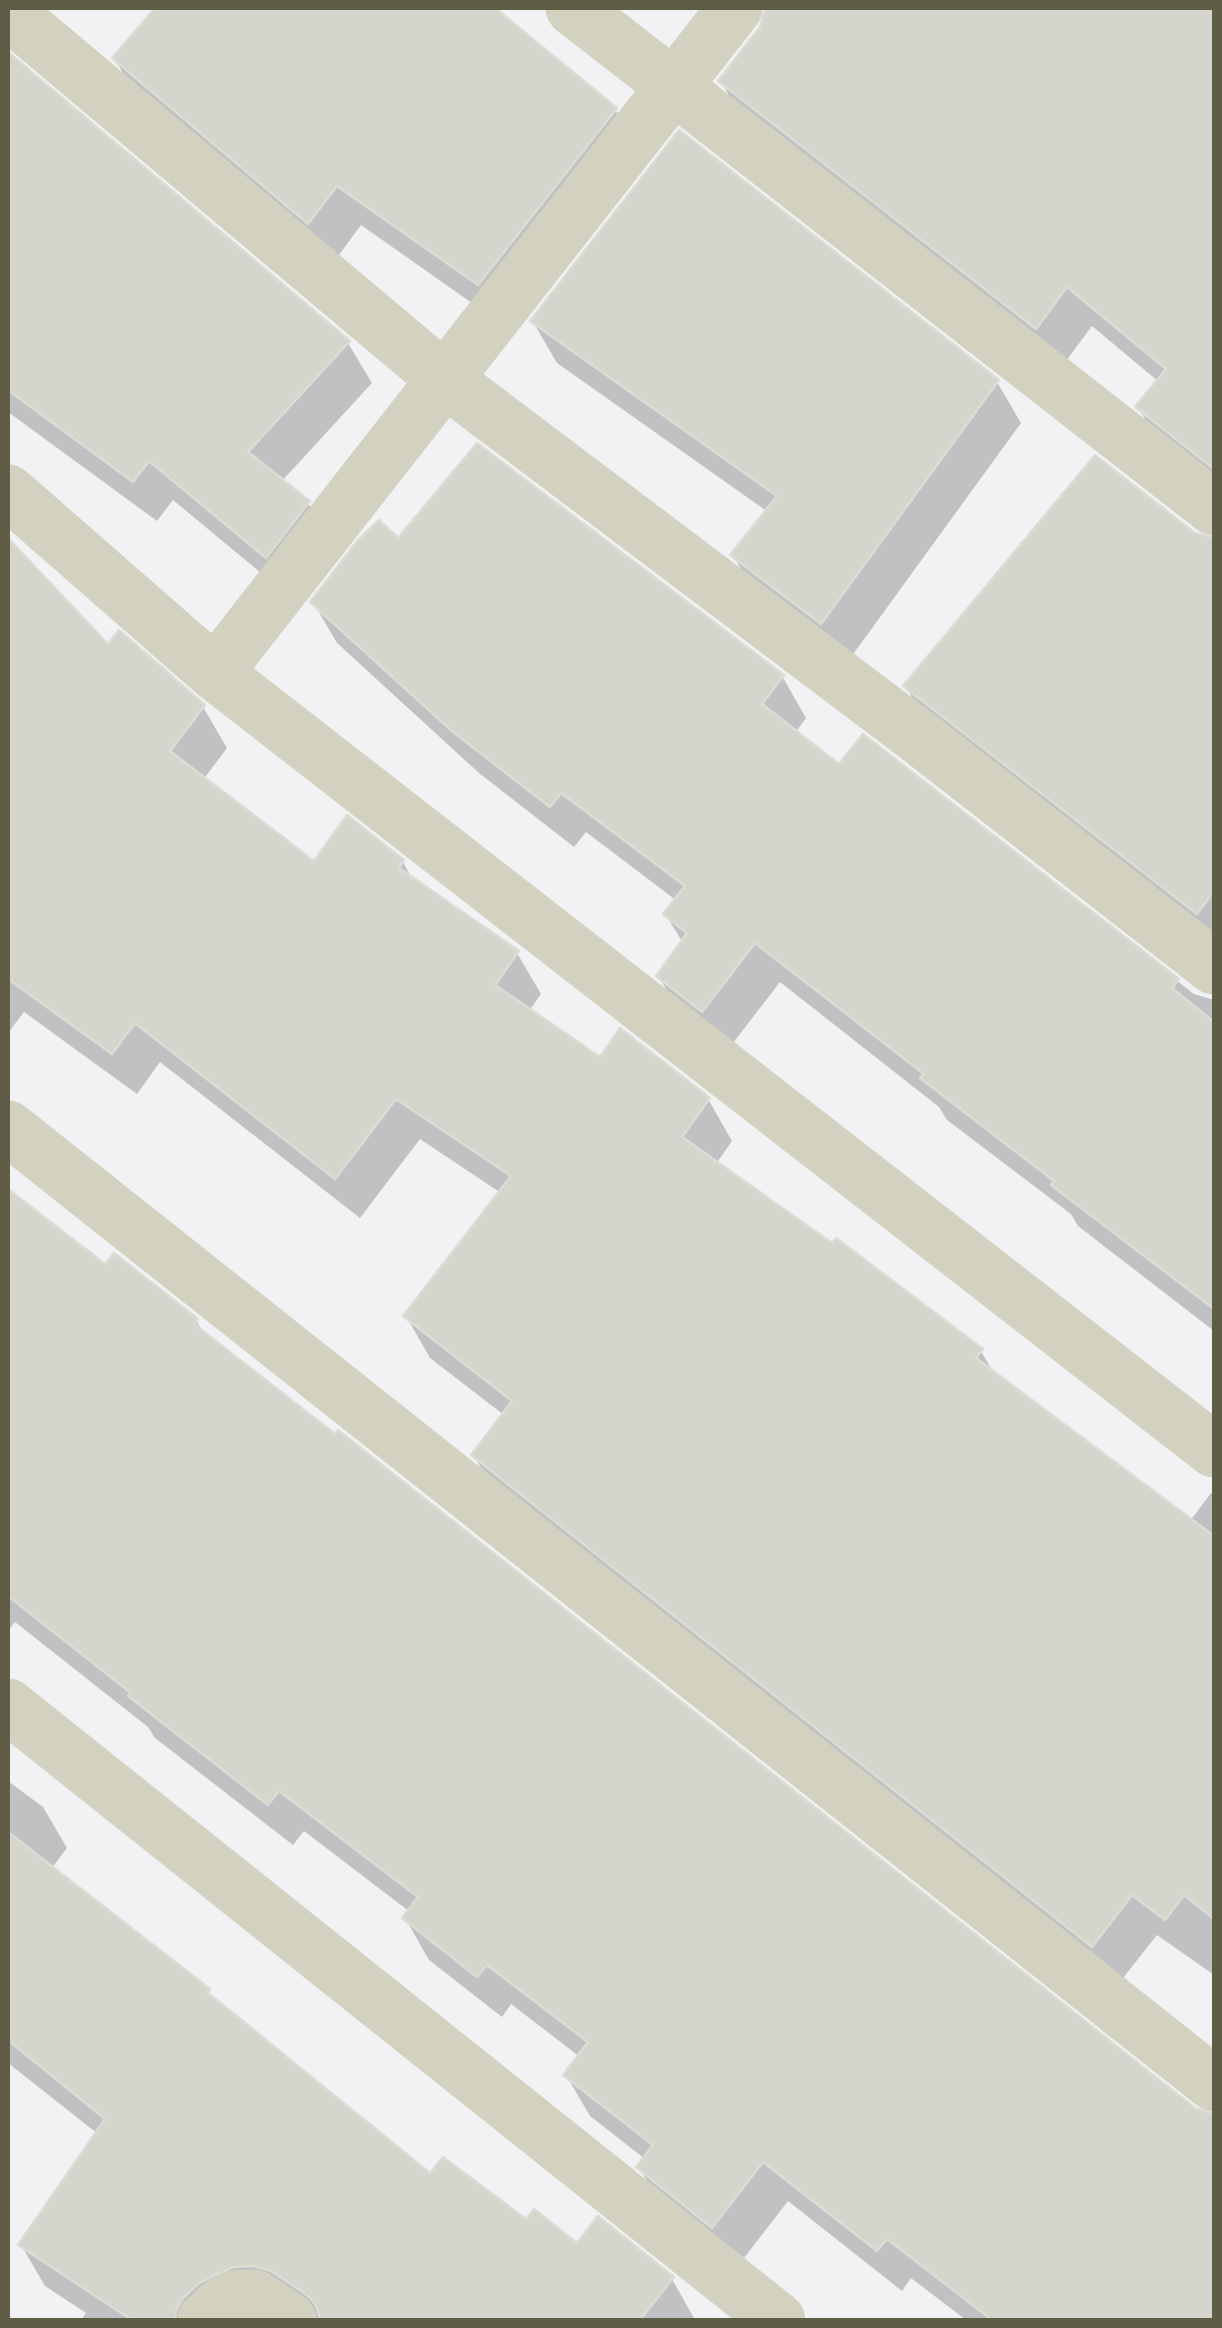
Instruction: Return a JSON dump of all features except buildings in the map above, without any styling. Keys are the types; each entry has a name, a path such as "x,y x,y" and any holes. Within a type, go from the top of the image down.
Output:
{"street":[{"path":"573,8 1214,508"},
{"path":"215,673 735,8"},
{"path":"8,12 443,378 916,735 1214,968"},
{"path":"8,492 215,673 1214,1450"},
{"path":"8,1128 1214,2084"},
{"path":"8,1706 778,2320"},
{"path":"205,2320 235,2298 254,2297 289,2320"}]}
